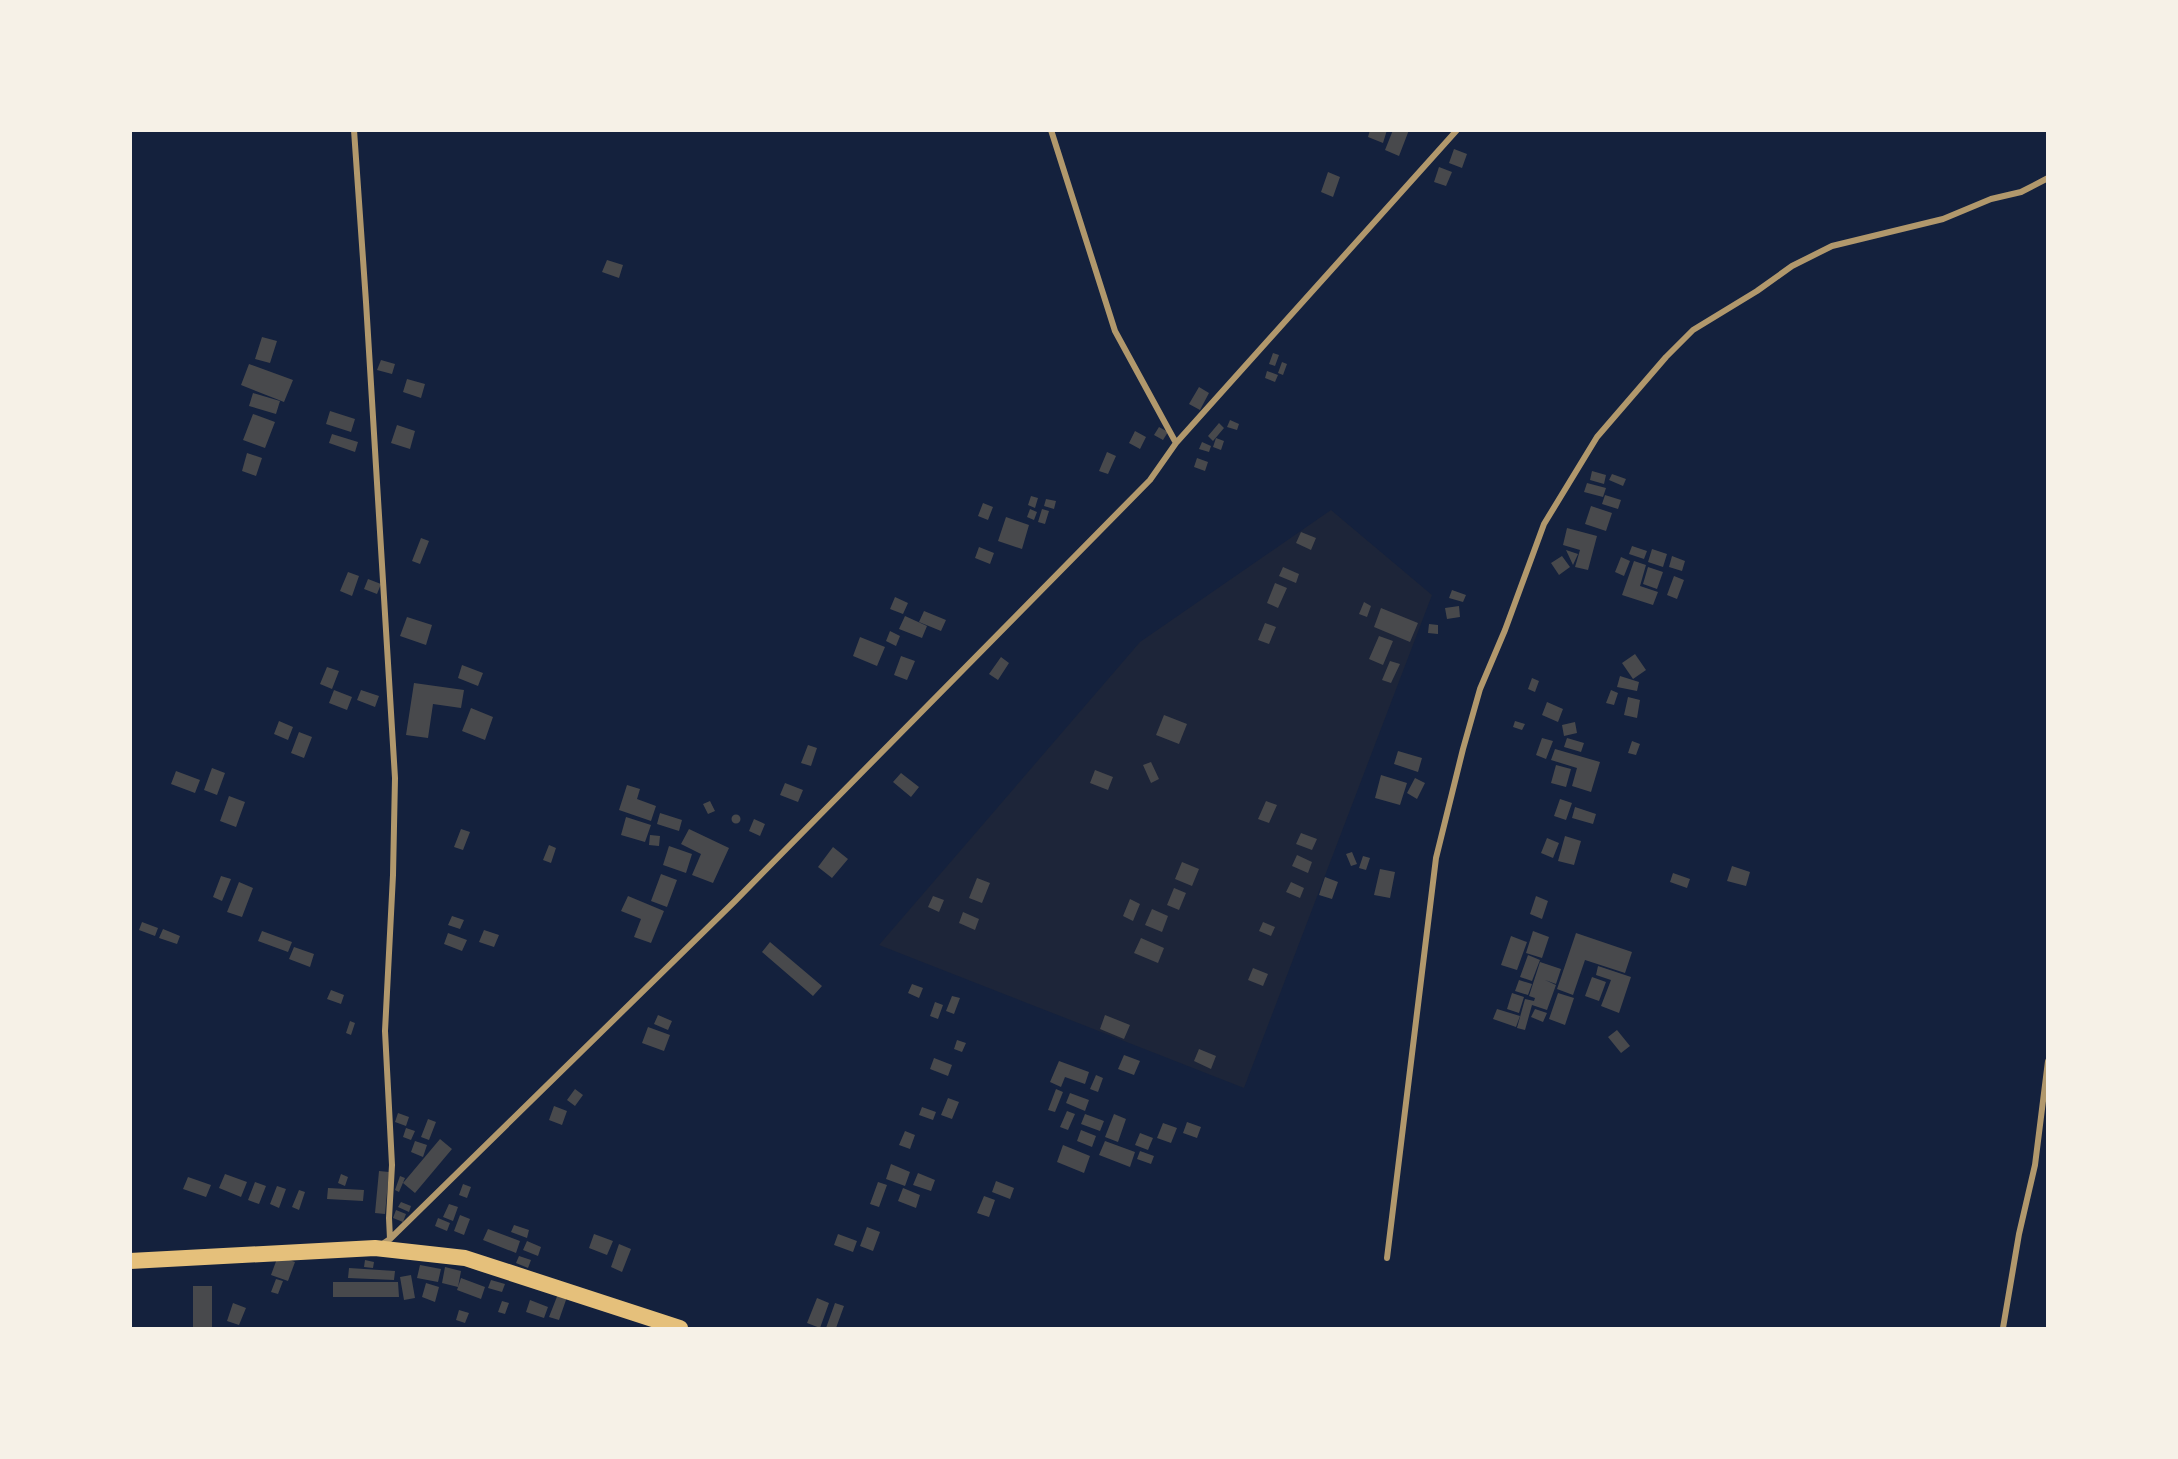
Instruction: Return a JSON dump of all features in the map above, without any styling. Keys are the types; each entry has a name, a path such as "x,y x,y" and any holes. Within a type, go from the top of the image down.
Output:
{"highway":[{"path":"130,1261 375,1248 465,1258 680,1329"}],"street":[{"path":"354,130 394,778 393,875 385,1030 392,1165 390,1239"},
{"path":"1051,130 1115,331 1176,443"},
{"path":"375,1248 390,1239 734,902 1150,480 1176,443 1457,130"},
{"path":"1387,1258 1436,858 1463,749 1480,689 1544,524 1597,437 1666,357 1693,330 1757,291 1792,266 1832,246 1943,219 1991,199 2021,192 2048,178"},
{"path":"2002,1329 2019,1234 2035,1165 2048,1061"}],"shaded area":[{"path":"1331,510 1432,595 1244,1088 879,945 1140,642"}],"building":[{"path":"1370,130 1387,130 1383,143 1368,137"},
{"path":"1393,130 1409,130 1399,156 1385,150"},
{"path":"1454,149 1467,154 1462,168 1449,163"},
{"path":"1439,167 1452,172 1446,186 1434,182"},
{"path":"1328,172 1340,177 1333,197 1321,192"},
{"path":"607,260 623,265 619,278 602,272"},
{"path":"262,337 277,341 270,363 255,359"},
{"path":"1273,353 1279,355 1275,366 1269,364"},
{"path":"381,360 395,364 392,374 377,370"},
{"path":"1282,362 1287,364 1283,375 1278,373"},
{"path":"249,364 293,380 284,402 241,385"},
{"path":"1267,371 1278,375 1275,382 1265,378"},
{"path":"407,379 425,384 421,398 403,392"},
{"path":"1199,387 1209,393 1200,410 1189,404"},
{"path":"253,393 280,401 276,414 249,406"},
{"path":"330,411 355,419 351,432 326,424"},
{"path":"253,414 275,422 265,448 243,440"},
{"path":"1230,420 1239,424 1237,430 1227,427"},
{"path":"1219,423 1224,428 1213,441 1208,436"},
{"path":"397,425 415,431 410,449 391,443"},
{"path":"1159,427 1168,432 1163,440 1154,435"},
{"path":"1135,431 1146,437 1140,449 1129,443"},
{"path":"332,434 358,442 355,452 329,443"},
{"path":"1216,438 1224,441 1221,450 1213,447"},
{"path":"1202,442 1211,446 1209,452 1199,449"},
{"path":"1107,452 1116,456 1108,474 1099,471"},
{"path":"247,453 262,458 256,476 242,471"},
{"path":"1197,458 1208,462 1205,471 1194,467"},
{"path":"1592,471 1606,475 1604,484 1590,480"},
{"path":"1612,474 1626,479 1623,486 1609,480"},
{"path":"1587,483 1606,488 1603,497 1584,492"},
{"path":"1605,495 1621,500 1618,509 1602,504"},
{"path":"1031,496 1038,498 1035,508 1028,505"},
{"path":"1046,499 1056,501 1054,509 1044,506"},
{"path":"983,503 993,507 988,520 978,516"},
{"path":"1591,506 1612,513 1606,531 1585,524"},
{"path":"1030,509 1037,512 1034,520 1027,517"},
{"path":"1042,509 1049,511 1045,524 1038,522"},
{"path":"1006,517 1029,525 1022,549 998,541"},
{"path":"1567,528 1597,536 1588,570 1575,567 1580,550 1563,545"},
{"path":"1301,532 1316,538 1311,550 1296,543"},
{"path":"421,538 429,541 420,564 412,561"},
{"path":"1632,546 1647,551 1644,559 1629,554"},
{"path":"979,547 994,553 990,564 975,558"},
{"path":"1652,549 1667,554 1663,567 1648,562"},
{"path":"1566,550 1578,554 1573,565"},
{"path":"1562,556 1570,567 1559,575 1551,563"},
{"path":"1672,556 1685,561 1682,571 1669,567"},
{"path":"1621,557 1630,561 1624,576 1615,572"},
{"path":"1634,561 1646,565 1640,586 1658,592 1653,605 1622,595"},
{"path":"1283,567 1299,574 1296,583 1279,576"},
{"path":"1648,567 1663,572 1657,589 1643,584"},
{"path":"348,572 359,576 352,596 340,591"},
{"path":"1674,576 1684,580 1677,599 1667,595"},
{"path":"368,579 381,584 377,594 364,589"},
{"path":"1275,583 1287,588 1278,608 1267,603"},
{"path":"1452,590 1466,595 1463,602 1449,598"},
{"path":"895,597 908,603 903,614 890,609"},
{"path":"1364,602 1371,606 1367,617 1359,614"},
{"path":"1459,606 1460,617 1447,619 1445,608"},
{"path":"1381,608 1418,623 1410,642 1374,627"},
{"path":"924,611 946,620 941,631 919,622"},
{"path":"905,616 927,626 922,638 899,629"},
{"path":"407,617 432,625 426,645 400,636"},
{"path":"1265,623 1276,627 1269,644 1258,640"},
{"path":"1429,624 1438,625 1438,634 1428,633"},
{"path":"890,631 900,636 896,646 886,641"},
{"path":"1379,636 1393,641 1383,665 1369,659"},
{"path":"860,637 885,647 877,666 853,656"},
{"path":"1635,654 1646,670 1633,679 1622,663"},
{"path":"901,656 915,661 907,680 894,675"},
{"path":"1001,657 1009,663 998,680 989,674"},
{"path":"1390,661 1400,664 1391,683 1382,680"},
{"path":"462,665 483,673 478,686 458,678"},
{"path":"327,667 339,671 332,689 320,684"},
{"path":"1620,676 1639,682 1637,691 1617,687"},
{"path":"1532,678 1539,681 1535,692 1528,689"},
{"path":"414,683 464,690 461,708 433,704 428,738 406,735"},
{"path":"334,690 352,697 347,710 329,703"},
{"path":"361,690 379,696 375,707 357,700"},
{"path":"1611,690 1618,693 1614,705 1606,703"},
{"path":"1628,697 1640,700 1637,718 1624,715"},
{"path":"1547,702 1563,709 1558,722 1542,715"},
{"path":"471,708 493,717 485,740 462,731"},
{"path":"1164,715 1187,724 1179,744 1156,735"},
{"path":"279,721 293,727 288,740 274,734"},
{"path":"1515,721 1525,724 1522,730 1513,727"},
{"path":"1575,722 1577,733 1564,736 1562,725"},
{"path":"299,732 312,737 304,758 291,753"},
{"path":"1542,738 1553,741 1546,759 1536,755"},
{"path":"1567,738 1584,743 1581,752 1564,747"},
{"path":"1632,741 1640,744 1636,755 1628,753"},
{"path":"808,745 817,748 811,766 801,763"},
{"path":"1555,749 1600,762 1591,792 1572,786 1577,768 1551,760"},
{"path":"1398,751 1422,758 1418,772 1394,764"},
{"path":"1151,762 1159,779 1151,783 1143,765"},
{"path":"1556,765 1571,769 1566,787 1551,783"},
{"path":"212,768 225,773 217,795 204,790"},
{"path":"1095,770 1113,777 1108,790 1090,783"},
{"path":"176,771 200,780 195,793 171,784"},
{"path":"901,773 919,787 911,797 893,782"},
{"path":"1381,775 1407,783 1400,805 1375,798"},
{"path":"1415,778 1425,783 1417,799 1407,793"},
{"path":"785,783 803,790 798,802 780,795"},
{"path":"627,785 640,789 637,799 656,806 651,821 619,810"},
{"path":"229,796 245,802 236,827 220,821"},
{"path":"1560,799 1572,803 1566,820 1554,816"},
{"path":"710,801 715,811 708,814 703,804"},
{"path":"1266,801 1277,805 1269,823 1258,819"},
{"path":"1575,807 1596,814 1593,824 1572,818"},
{"path":"660,813 682,820 679,831 657,824"},
{"path":"736,814 741,819 736,824 731,819"},
{"path":"626,817 651,825 645,842 621,835"},
{"path":"754,819 765,824 760,836 749,831"},
{"path":"461,829 470,832 463,850 454,847"},
{"path":"689,829 729,848 713,883 692,875 701,854 681,844"},
{"path":"1301,833 1317,839 1312,850 1296,844"},
{"path":"650,835 660,836 659,846 649,845"},
{"path":"1565,836 1581,841 1574,865 1558,861"},
{"path":"1547,838 1559,843 1553,858 1541,853"},
{"path":"549,845 556,848 551,863 543,860"},
{"path":"669,846 692,854 686,873 663,865"},
{"path":"833,847 848,859 832,878 818,867"},
{"path":"1352,852 1357,864 1351,866 1346,854"},
{"path":"1297,855 1312,862 1308,873 1292,866"},
{"path":"1363,856 1370,858 1366,870 1359,868"},
{"path":"1182,862 1199,869 1192,886 1175,879"},
{"path":"1732,866 1750,872 1746,886 1727,881"},
{"path":"1380,869 1395,872 1390,898 1374,895"},
{"path":"1673,873 1690,879 1687,888 1670,882"},
{"path":"661,874 677,880 667,907 651,901"},
{"path":"221,876 231,879 222,901 213,897"},
{"path":"1325,877 1338,882 1332,899 1319,895"},
{"path":"977,878 990,883 982,903 969,898"},
{"path":"239,882 253,888 242,917 227,912"},
{"path":"1291,882 1304,888 1300,898 1286,892"},
{"path":"1174,888 1186,893 1179,910 1167,905"},
{"path":"628,896 664,911 651,943 634,937 641,919 621,911"},
{"path":"933,896 944,900 939,912 928,907"},
{"path":"1536,896 1548,901 1542,919 1530,914"},
{"path":"1130,899 1140,904 1133,921 1123,916"},
{"path":"1152,909 1168,916 1162,932 1145,925"},
{"path":"963,912 979,919 975,930 959,923"},
{"path":"452,916 464,920 460,929 448,925"},
{"path":"142,922 158,928 155,936 139,930"},
{"path":"1263,922 1275,927 1271,936 1259,931"},
{"path":"163,929 180,936 177,944 159,938"},
{"path":"484,930 499,935 494,947 479,942"},
{"path":"262,931 292,942 288,952 258,941"},
{"path":"1533,931 1549,937 1542,958 1526,953"},
{"path":"448,933 467,940 462,951 444,944"},
{"path":"1576,933 1632,952 1625,973 1585,960 1573,995 1557,989"},
{"path":"1511,936 1527,942 1517,970 1501,965"},
{"path":"1141,938 1164,948 1158,963 1134,953"},
{"path":"770,942 822,986 813,996 762,952"},
{"path":"294,947 314,954 310,967 289,959"},
{"path":"1528,955 1540,960 1532,981 1520,977"},
{"path":"1540,962 1561,969 1556,984 1545,980 1556,985 1547,1010 1532,1005 1525,1030 1517,1028 1525,999 1534,1001 1535,998 1529,996"},
{"path":"1598,966 1631,977 1619,1013 1601,1006 1611,980 1596,975"},
{"path":"1253,968 1268,974 1263,986 1248,980"},
{"path":"1592,977 1606,982 1599,1001 1585,996"},
{"path":"1519,980 1532,984 1528,995 1515,991"},
{"path":"912,984 923,988 919,998 908,993"},
{"path":"331,990 344,995 341,1004 327,999"},
{"path":"1512,993 1524,997 1519,1013 1507,1009"},
{"path":"1558,993 1574,998 1565,1025 1549,1019"},
{"path":"952,996 960,998 954,1014 946,1011"},
{"path":"935,1002 943,1005 938,1019 930,1016"},
{"path":"1497,1009 1520,1016 1516,1027 1493,1019"},
{"path":"1535,1009 1547,1013 1543,1022 1531,1017"},
{"path":"658,1015 672,1021 668,1030 654,1024"},
{"path":"1105,1015 1130,1025 1124,1039 1100,1029"},
{"path":"350,1021 355,1023 351,1035 346,1033"},
{"path":"648,1027 670,1035 664,1051 642,1043"},
{"path":"1617,1030 1630,1046 1621,1053 1608,1037"},
{"path":"957,1040 966,1043 962,1052 954,1049"},
{"path":"1199,1049 1216,1056 1211,1069 1194,1061"},
{"path":"1124,1055 1140,1061 1134,1075 1118,1069"},
{"path":"934,1058 952,1065 948,1076 930,1069"},
{"path":"1059,1061 1089,1072 1085,1084 1065,1077 1061,1087 1050,1082"},
{"path":"1096,1075 1103,1078 1098,1092 1090,1089"},
{"path":"575,1089 583,1095 575,1106 567,1100"},
{"path":"1056,1089 1063,1092 1055,1112 1048,1110"},
{"path":"1070,1093 1089,1100 1085,1111 1066,1103"},
{"path":"948,1098 959,1102 952,1119 941,1115"},
{"path":"554,1106 567,1111 562,1125 549,1120"},
{"path":"922,1107 936,1112 933,1120 919,1115"},
{"path":"1067,1111 1075,1114 1068,1130 1060,1127"},
{"path":"398,1113 409,1117 406,1126 395,1122"},
{"path":"1085,1114 1104,1121 1100,1131 1081,1124"},
{"path":"1114,1114 1126,1119 1118,1142 1105,1137"},
{"path":"428,1119 436,1122 429,1140 421,1137"},
{"path":"1187,1122 1201,1127 1197,1138 1183,1133"},
{"path":"1163,1123 1177,1128 1171,1143 1157,1138"},
{"path":"406,1128 415,1131 411,1140 403,1137"},
{"path":"1081,1130 1096,1136 1092,1147 1077,1141"},
{"path":"905,1131 915,1135 910,1149 899,1145"},
{"path":"1140,1133 1153,1138 1148,1150 1135,1145"},
{"path":"440,1139 452,1149 415,1193 403,1183"},
{"path":"415,1141 427,1145 423,1157 411,1152"},
{"path":"1105,1141 1135,1152 1130,1167 1099,1155"},
{"path":"1063,1145 1090,1156 1084,1173 1057,1162"},
{"path":"1140,1151 1154,1156 1151,1164 1137,1159"},
{"path":"891,1164 910,1172 905,1186 886,1179"},
{"path":"379,1171 389,1172 385,1214 375,1213"},
{"path":"918,1173 935,1180 931,1191 913,1185"},
{"path":"225,1174 247,1182 241,1197 219,1188"},
{"path":"341,1174 348,1177 345,1186 338,1183"},
{"path":"400,1176 405,1178 399,1192 395,1190"},
{"path":"188,1177 211,1185 206,1197 183,1189"},
{"path":"996,1181 1014,1188 1010,1199 992,1192"},
{"path":"255,1182 266,1186 259,1204 248,1200"},
{"path":"878,1182 887,1185 879,1207 870,1204"},
{"path":"463,1184 471,1187 467,1198 459,1195"},
{"path":"277,1186 286,1189 279,1208 270,1204"},
{"path":"328,1188 364,1190 363,1201 327,1199"},
{"path":"903,1188 920,1195 916,1208 898,1201"},
{"path":"299,1190 305,1192 299,1210 292,1207"},
{"path":"984,1196 995,1200 989,1217 977,1213"},
{"path":"401,1202 411,1206 409,1212 398,1207"},
{"path":"449,1204 458,1207 453,1221 443,1217"},
{"path":"396,1210 406,1214 403,1222 393,1218"},
{"path":"460,1215 470,1219 464,1235 454,1231"},
{"path":"438,1218 450,1223 447,1231 435,1226"},
{"path":"514,1225 529,1230 527,1238 511,1232"},
{"path":"867,1227 880,1232 873,1251 860,1246"},
{"path":"488,1229 520,1241 516,1253 483,1240"},
{"path":"594,1234 613,1241 607,1255 589,1248"},
{"path":"838,1234 857,1241 853,1252 834,1245"},
{"path":"527,1241 541,1247 538,1256 523,1250"},
{"path":"619,1244 631,1249 622,1272 611,1267"},
{"path":"278,1256 295,1262 288,1281 271,1275"},
{"path":"519,1256 531,1260 528,1268 516,1263"},
{"path":"365,1260 374,1262 373,1268 364,1267"},
{"path":"420,1265 441,1269 438,1282 417,1278"},
{"path":"445,1267 461,1271 458,1287 442,1283"},
{"path":"349,1268 395,1271 394,1280 348,1278"},
{"path":"411,1275 415,1298 404,1300 400,1277"},
{"path":"461,1278 485,1287 481,1299 457,1290"},
{"path":"276,1279 283,1281 278,1294 271,1292"},
{"path":"491,1280 505,1284 502,1292 488,1288"},
{"path":"333,1282 398,1282 399,1297 333,1297"},
{"path":"426,1283 439,1287 435,1302 422,1297"},
{"path":"193,1286 212,1286 212,1328 193,1328"},
{"path":"558,1294 567,1297 559,1320 549,1317"},
{"path":"817,1298 829,1303 820,1328 807,1323"},
{"path":"530,1300 548,1307 544,1318 526,1312"},
{"path":"502,1301 509,1303 505,1314 498,1312"},
{"path":"233,1303 246,1308 239,1325 227,1321"},
{"path":"835,1303 844,1306 836,1328 826,1328"},
{"path":"459,1310 469,1313 465,1323 456,1320"}]}
